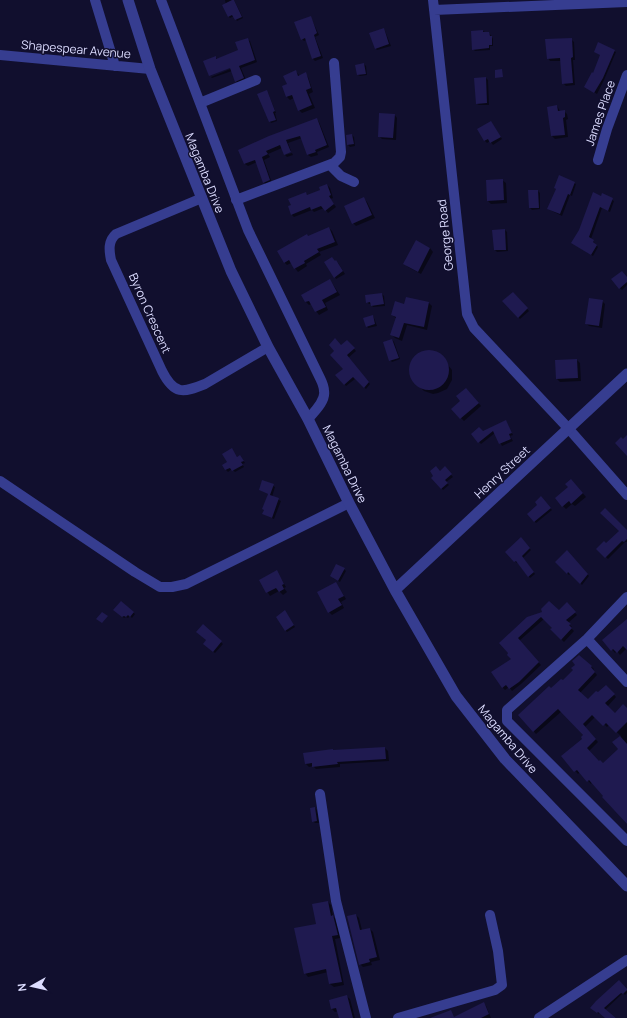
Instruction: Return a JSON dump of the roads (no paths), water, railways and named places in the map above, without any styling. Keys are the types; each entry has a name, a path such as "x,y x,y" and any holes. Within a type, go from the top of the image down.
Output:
{"street":[{"path":"95,0 115,66"},
{"name":"Magamba Drive","path":"128,0 150,69 231,271 268,347 308,419 395,590 456,696 505,759 627,886"},
{"path":"161,0 236,200 257,251 320,378 324,390 323,400 308,419"},
{"path":"434,5 627,2"},
{"name":"George Road","path":"434,5 467,314 474,328 568,428 627,495"},
{"name":"Shapespear Avenue","path":"0,55 150,69"},
{"path":"236,200 330,165 336,160 341,152 334,63"},
{"name":"James Place","path":"598,160 607,129 627,75"},
{"path":"200,103 256,80"},
{"path":"330,165 341,176 354,182"},
{"name":"Byron Crescent","path":"202,198 116,234 112,238 110,244 109,252 111,260 167,382 172,388 185,390 205,384 268,347"},
{"name":"Henry Street","path":"395,590 627,374"},
{"path":"0,481 135,572 160,587 172,587 186,584 349,502"},
{"path":"627,597 587,639 507,710 507,721 627,840"},
{"path":"587,639 627,682"},
{"path":"320,794 336,901 366,1018"},
{"path":"398,1018 495,990 502,985 498,951 490,916"},
{"path":"539,1018 627,960"}]}
